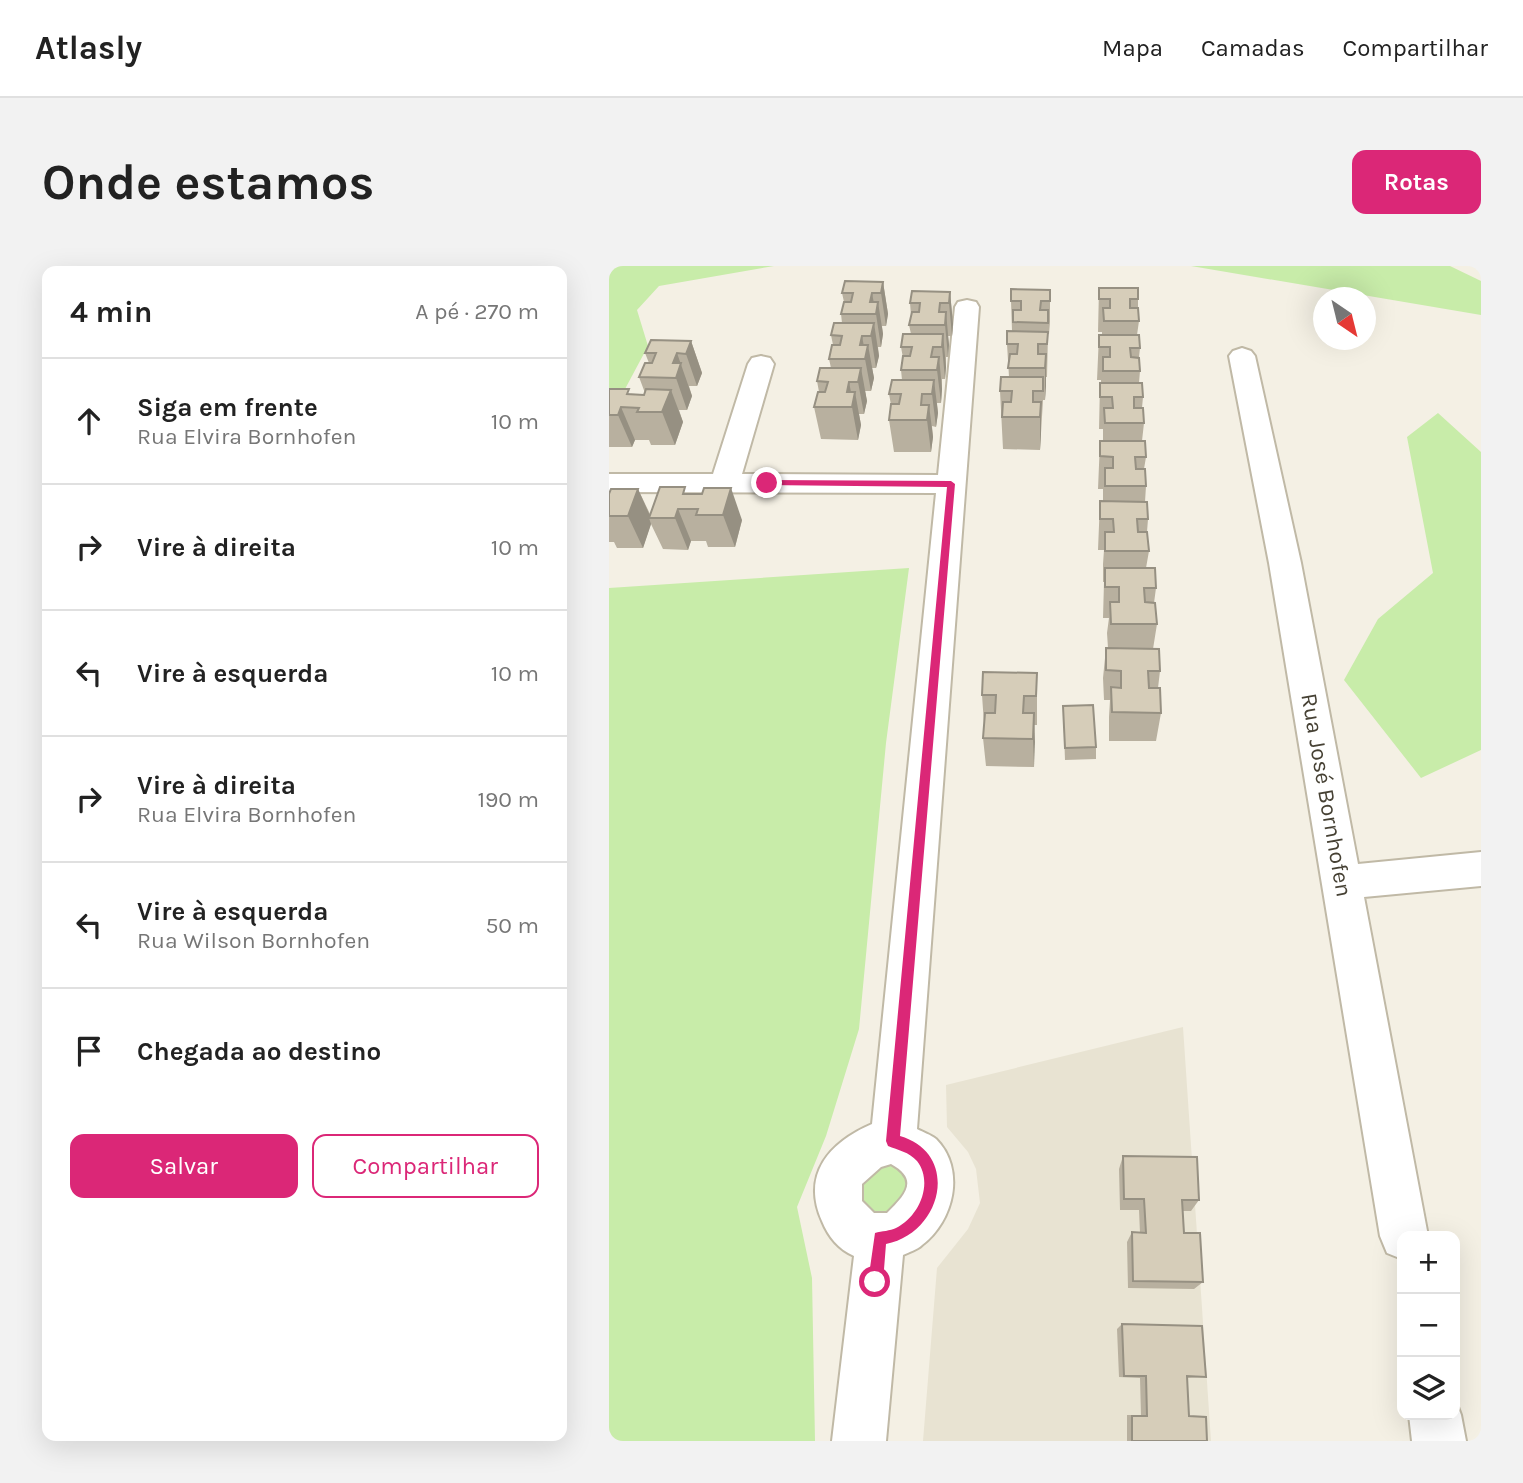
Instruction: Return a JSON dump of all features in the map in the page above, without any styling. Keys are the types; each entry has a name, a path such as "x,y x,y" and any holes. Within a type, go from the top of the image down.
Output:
{"street":[{"path":"893,1141 967,307"},
{"name":"Rua José Bornhofen","path":"1242,356 1285,564 1403,1231"},
{"path":"725,483 761,364"},
{"path":"609,483 951,484"},
{"path":"1343,882 1481,869"},
{"path":"893,1141 909,1146 922,1157 930,1172 931,1190 926,1208 914,1224 898,1235 880,1238 861,1234 847,1223 839,1206 838,1186 845,1167 857,1152 874,1143 893,1141"},
{"path":"859,1441 880,1238"},
{"path":"1436,1420 1440,1441"}],"shaded area":[{"path":"1183,1027 1211,1441 923,1441 937,1268 968,1229 980,1203 976,1169 968,1152 947,1127 946,1085"}],"green space":[{"path":"609,266 774,266 659,286 637,310 648,346 617,404 609,405"},
{"path":"1191,266 1450,266 1481,281 1481,315 1376,297 1376,287 1315,287"},
{"path":"1438,413 1481,452 1481,750 1421,778 1344,680 1378,619 1433,573 1407,437"},
{"path":"909,568 886,743 859,1029 826,1136 797,1207 812,1278 815,1441 609,1441 609,588"},
{"path":"889,1161 906,1170 911,1190 891,1215 870,1214 858,1197 862,1176"}],"building":[{"path":"845,281 883,282 881,293 872,293 870,302 878,302 876,314 841,314 844,302 851,302 853,293 842,293"},
{"path":"1099,288 1138,288 1138,299 1130,299 1130,308 1138,308 1139,321 1104,321 1103,308 1110,308 1110,299 1099,299"},
{"path":"1011,289 1050,290 1050,301 1041,301 1040,310 1048,310 1048,323 1013,322 1013,310 1021,310 1021,301 1011,301"},
{"path":"912,291 950,292 949,303 940,303 939,312 946,312 945,325 909,325 912,312 919,312 920,303 910,303"},
{"path":"834,323 874,323 871,336 862,336 860,345 868,345 865,359 829,359 832,345 840,345 842,336 831,335"},
{"path":"1007,331 1048,332 1047,344 1038,344 1038,354 1046,354 1045,368 1008,368 1010,354 1017,354 1018,344 1007,344"},
{"path":"903,334 943,334 942,347 933,347 931,357 939,357 937,370 901,370 903,356 910,356 912,347 901,347"},
{"path":"1099,335 1139,335 1140,348 1130,348 1131,357 1139,358 1140,371 1103,371 1103,357 1110,357 1110,347 1099,347"},
{"path":"651,340 691,341 686,354 677,353 673,363 681,363 676,378 639,377 645,363 652,363 656,353 645,353"},
{"path":"820,368 861,368 858,382 849,382 847,392 855,392 852,407 814,407 818,392 825,392 828,382 817,381"},
{"path":"1001,377 1043,377 1043,391 1033,391 1033,402 1041,402 1040,417 1002,417 1003,402 1011,402 1012,391 1000,391"},
{"path":"892,380 934,380 932,394 922,394 921,405 929,405 927,420 889,420 891,404 899,404 901,394 889,394"},
{"path":"1100,383 1142,383 1143,397 1134,397 1134,408 1143,408 1144,423 1105,423 1104,408 1113,408 1112,397 1100,397"},
{"path":"609,389 629,389 627,394 644,395 646,389 671,390 662,412 637,412 639,408 621,407 618,415 609,415"},
{"path":"1100,441 1145,441 1146,457 1135,457 1136,469 1145,469 1146,486 1105,486 1105,468 1113,468 1113,457 1100,456"},
{"path":"660,487 685,487 683,494 702,494 704,488 731,488 723,515 696,515 698,509 678,509 675,518 649,518"},
{"path":"611,489 638,489 628,516 609,516"},
{"path":"1100,501 1147,502 1148,519 1137,519 1138,532 1147,532 1149,551 1105,551 1105,532 1114,532 1113,519 1100,519"},
{"path":"1105,568 1155,568 1156,588 1144,588 1145,602 1155,603 1157,624 1111,624 1110,602 1119,602 1119,587 1105,587"},
{"path":"1106,648 1159,649 1160,671 1148,671 1149,688 1160,688 1161,713 1112,712 1111,687 1121,688 1121,671 1106,670"},
{"path":"983,672 1037,673 1036,696 1024,696 1023,713 1034,713 1033,739 983,738 985,713 995,713 996,695 982,695"},
{"path":"1093,705 1096,747 1065,748 1063,706"},
{"path":"1123,1156 1197,1157 1199,1200 1182,1200 1184,1233 1200,1233 1203,1282 1133,1281 1132,1232 1146,1233 1144,1199 1124,1199"},
{"path":"1122,1324 1202,1326 1206,1377 1187,1376 1189,1416 1206,1417 1207,1441 1132,1441 1132,1416 1147,1416 1146,1376 1124,1376"}],"route":[{"path":"767,483 951,484 893,1141 909,1146 922,1157 930,1172 931,1190 926,1208 914,1224 898,1235 880,1238 875,1282"}]}
